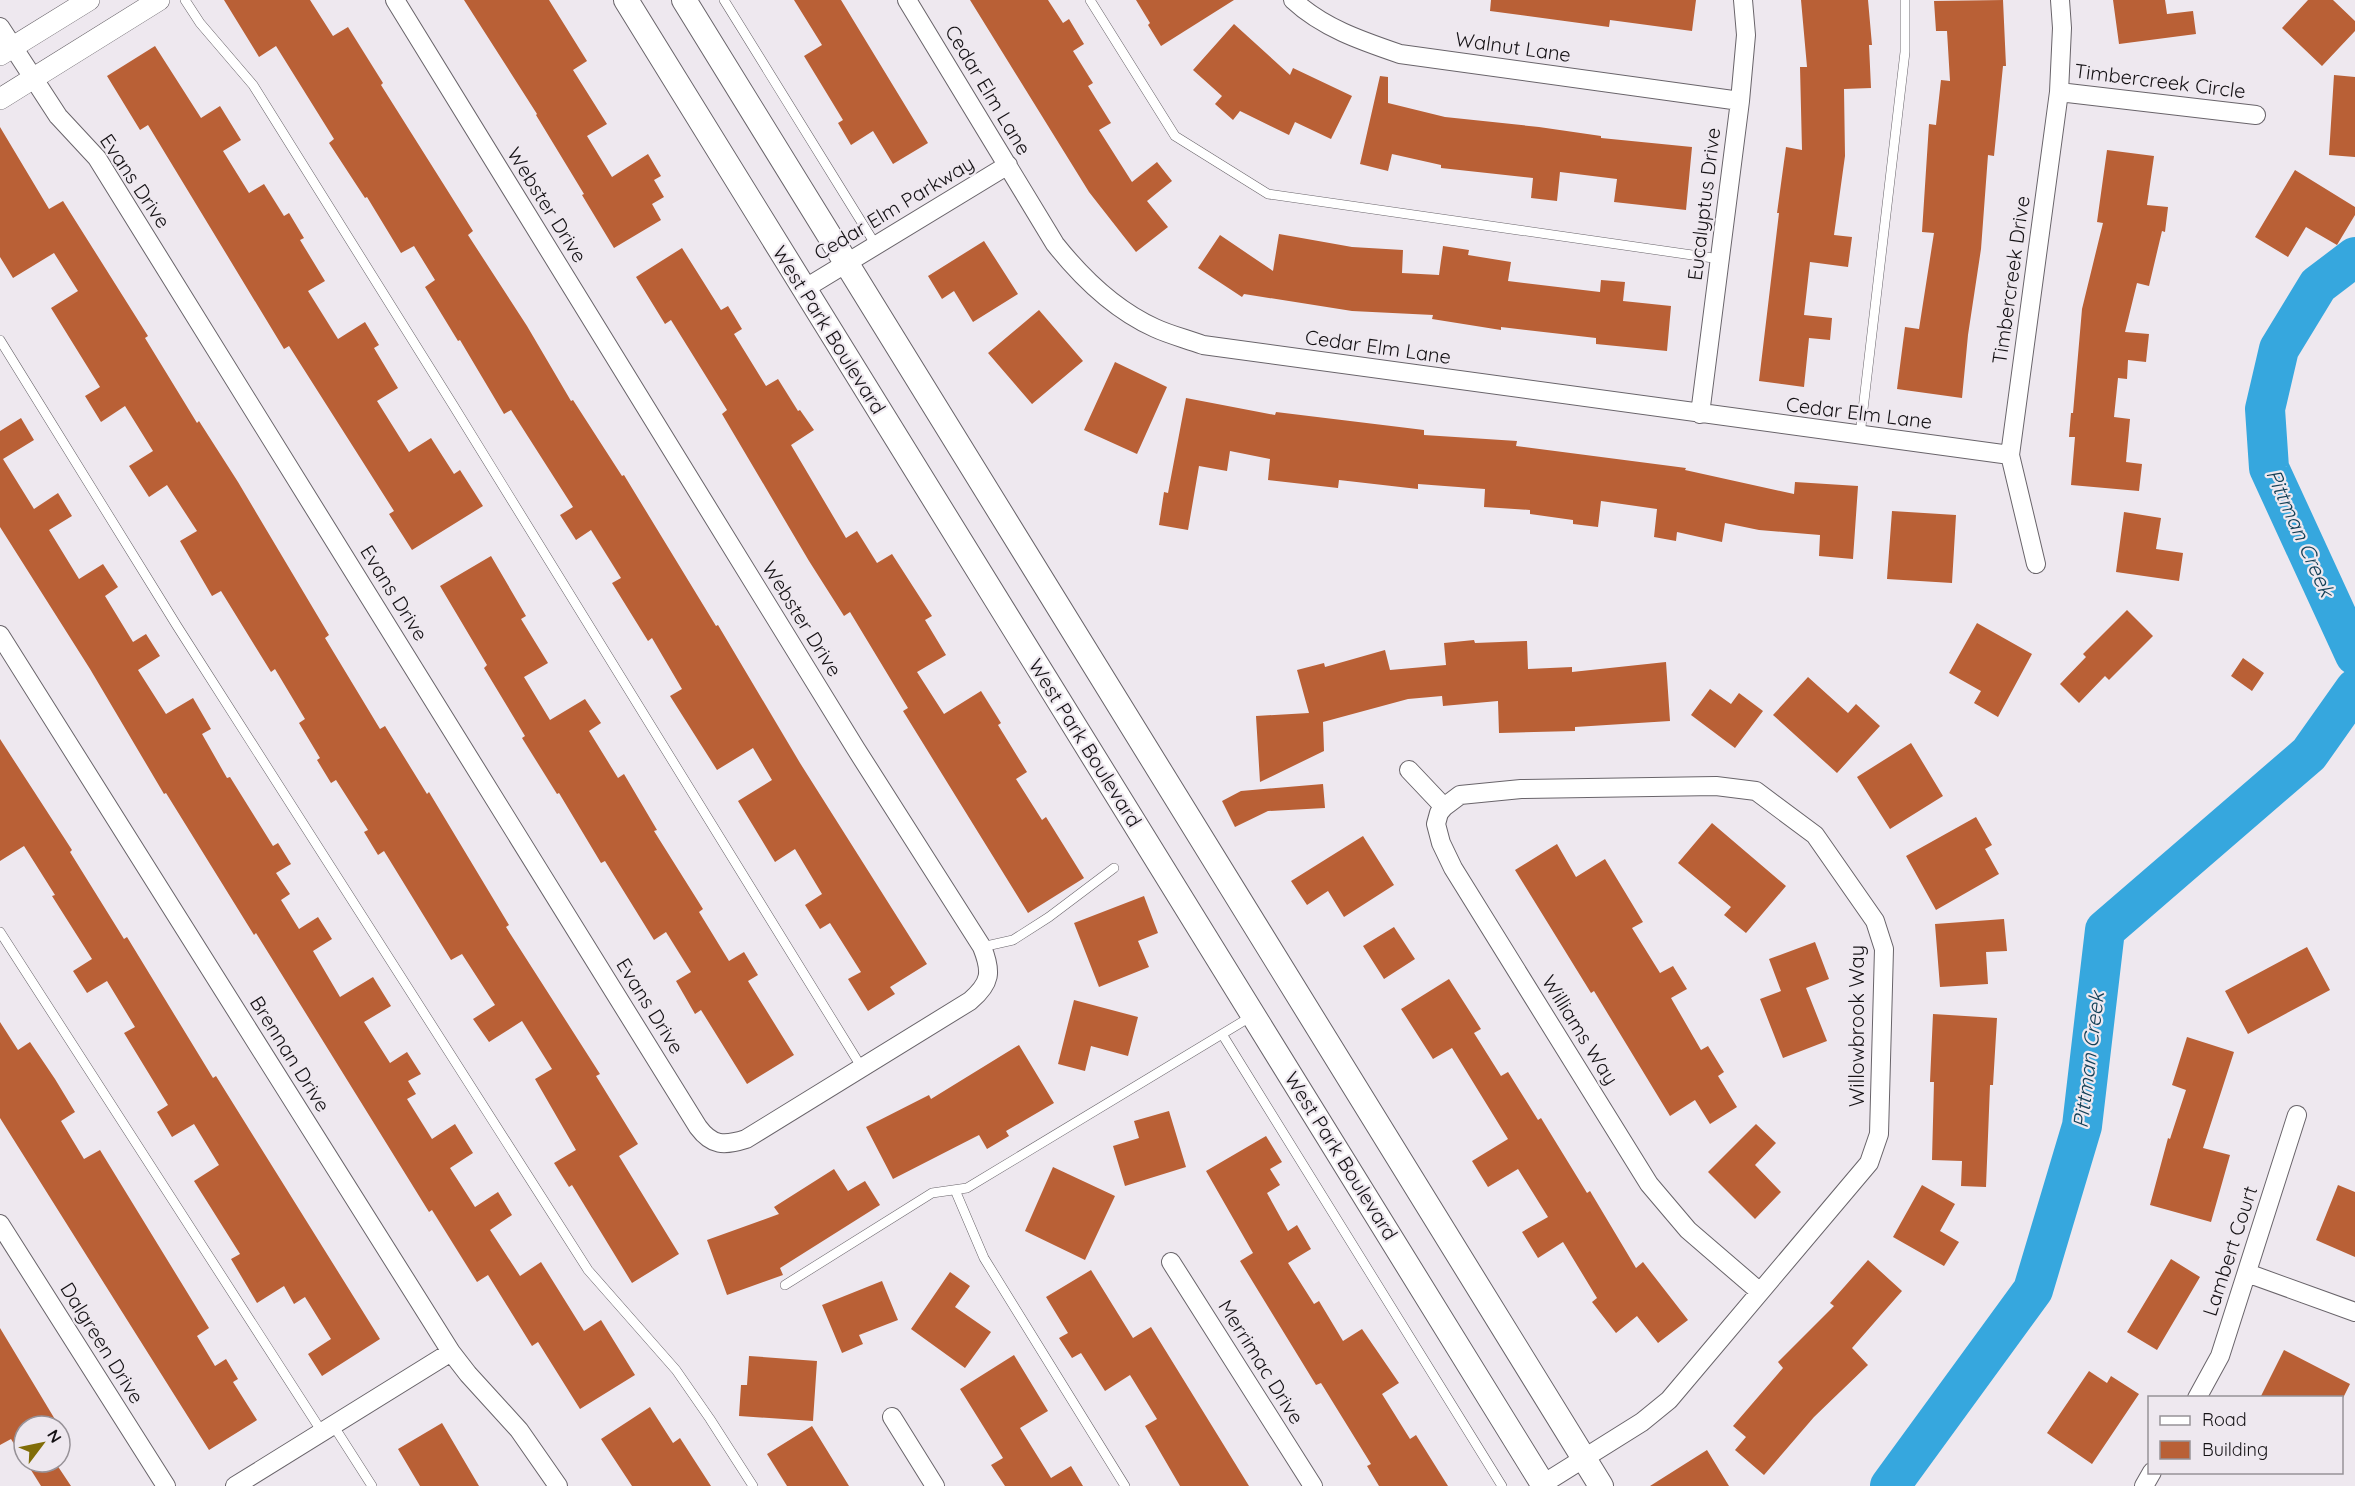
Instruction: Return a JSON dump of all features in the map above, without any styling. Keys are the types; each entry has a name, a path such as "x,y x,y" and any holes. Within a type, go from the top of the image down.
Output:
{"main road":[{"name":"West Park Boulevard","path":"626,0 1544,1485"},
{"path":"684,0 1601,1486"}],"street":[{"path":"6,51 88,0"},
{"path":"0,99 159,0"},
{"name":"Webster Drive","path":"395,0 849,739 982,947 988,963 988,978 981,991 970,1001 746,1139 720,1144 707,1139"},
{"name":"Cedar Elm Lane","path":"907,0 1055,244 1072,265 1109,301 1154,327 1203,345 2010,455"},
{"name":"Walnut Lane","path":"1293,0 1348,36 1400,54 1740,101"},
{"name":"Eucalyptus Drive","path":"1700,414 1740,101 1746,35 1743,0"},
{"name":"Timbercreek Drive","path":"2036,564 2010,455 2059,92 2062,28 2060,0"},
{"name":"Evans Drive","path":"0,27 6,51 32,79 58,116 97,158 707,1139"},
{"name":"Timbercreek Circle","path":"2059,92 2256,115"},
{"name":"Cedar Elm Parkway","path":"804,289 877,247 1008,165"},
{"name":"Brennan Drive","path":"0,635 451,1352 519,1430 558,1486"},
{"path":"1409,770 1444,807"},
{"name":"Willowbrook Way","path":"1444,807 1460,795 1521,789 1716,786 1756,791 1815,835 1875,921 1884,949 1879,1134 1869,1163 1690,1378 1668,1400 1642,1422 1544,1485"},
{"name":"Williams Way","path":"1444,807 1439,813 1436,824 1441,843 1453,868 1649,1184 1688,1230 1760,1292"},
{"name":"Lambert Court","path":"2199,1396 2220,1356 2297,1115"},
{"name":"Dalgreen Drive","path":"0,1224 166,1486"},
{"name":"Merrimac Drive","path":"1171,1262 1313,1486"},
{"path":"2247,1273 2355,1312"},
{"path":"235,1486 451,1352"},
{"path":"892,1417 935,1486"}],"lane":[{"path":"184,0 200,23 253,85 862,1068"},
{"path":"724,0 877,247"},
{"path":"1090,0 1175,136 1268,194 1720,259"},
{"path":"1860,435 1905,52 1905,0"},
{"path":"0,340 177,626 588,1270 676,1370 711,1419 753,1486"},
{"path":"982,947 1013,940 1049,917 1114,868"},
{"path":"0,932 99,1089 327,1428 372,1486"},
{"path":"785,1285 932,1193 967,1188 1254,1015"},
{"path":"1222,1034 1502,1486"},
{"path":"955,1190 984,1258 1125,1486"}],"building":[{"path":"224,0 310,0 333,36 348,27 383,83 381,85 473,231 468,235 527,326 571,401 573,400 622,476 624,475 716,626 718,625 800,763 927,964 890,987 895,994 868,1011 848,979 861,972 830,923 820,929 805,905 822,894 795,849 775,862 738,801 772,780 753,748 717,770 670,696 682,689 652,638 648,641 612,583 621,578 591,530 576,540 560,515 573,507 511,410 504,414 425,287 435,280 414,246 401,253 367,197 365,198 329,143 334,139 276,46 259,57"},
{"path":"464,0 549,0 587,61 573,70 607,124 587,136 612,177 648,154 661,176 654,180 664,197 652,204 661,220 614,248 537,114"},
{"path":"794,0 841,0 928,143 893,164 873,131 851,145 838,123 843,120 804,56 822,45"},
{"path":"970,0 1048,0 1063,23 1069,19 1084,44 1073,51 1093,83 1088,86 1111,123 1099,130 1132,182 1157,162 1172,181 1147,201 1168,227 1136,252 1089,192"},
{"path":"1136,0 1234,0 1161,46"},
{"path":"1491,0 1696,0 1692,31 1610,20 1609,27 1490,11"},
{"path":"1801,0 1868,0 1872,45 1869,45 1871,88 1844,89 1845,156 1834,235 1852,237 1848,267 1810,262 1804,315 1832,318 1830,340 1809,338 1804,387 1759,381 1786,147 1802,150 1800,67 1807,67"},
{"path":"2003,0 2006,66 2003,66 1994,156 1988,155 1981,249 1968,335 1962,398 1897,389 1905,327 1919,329 1934,233 1922,232 1929,124 1936,125 1941,80 1950,81 1947,31 1936,31 1934,1"},
{"path":"2113,0 2165,0 2167,14 2193,11 2196,34 2119,44"},
{"path":"2308,0 2333,0 2355,21 2355,31 2322,66 2282,28"},
{"path":"1234,24 1290,75 1293,68 1352,96 1331,139 1295,122 1289,135 1240,111 1233,120 1215,104 1222,96 1193,70"},
{"path":"155,46 201,118 220,106 241,140 223,151 249,193 264,184 284,216 289,213 304,238 300,240 325,281 308,291 338,339 365,322 379,345 374,348 398,388 377,401 409,452 431,438 454,474 460,470 483,506 412,550 389,514 394,511 289,346 284,349 148,125 140,130 107,76"},
{"path":"2334,75 2355,77 2355,157 2329,155"},
{"path":"1380,76 1388,77 1388,103 1445,117 1539,127 1601,136 1601,138 1692,147 1686,210 1614,202 1617,179 1560,172 1557,201 1531,198 1533,178 1441,168 1441,165 1392,154 1388,171 1360,164"},
{"path":"0,127 49,209 63,201 148,336 145,338 197,423 199,421 238,482 329,635 325,638 380,729 385,726 427,794 429,792 509,925 506,927 600,1074 596,1076 638,1144 619,1156 679,1254 632,1283 572,1185 569,1187 554,1163 576,1150 535,1079 552,1069 522,1021 489,1042 473,1019 495,1005 462,954 451,960 384,851 378,855 364,832 368,830 336,780 331,783 317,760 320,758 299,723 305,719 275,669 271,672 221,591 212,596 180,541 197,531 167,485 149,497 129,466 153,451 125,406 101,422 85,396 100,387 51,308 78,291 54,253 13,278 0,257"},
{"path":"2107,150 2154,156 2147,205 2168,207 2165,232 2162,231 2149,286 2137,283 2125,332 2149,334 2146,362 2128,360 2127,379 2118,378 2114,417 2130,419 2126,462 2142,464 2139,491 2071,485 2075,437 2069,437 2082,309 2103,223 2097,222"},
{"path":"2295,170 2355,207 2355,215 2337,245 2306,227 2288,257 2255,237"},
{"path":"1279,234 1352,247 1403,250 1402,273 1439,275 1443,246 1469,250 1468,255 1511,262 1508,281 1600,292 1601,280 1625,282 1623,301 1671,306 1667,351 1596,344 1596,338 1501,327 1501,330 1432,319 1433,315 1352,311 1244,294 1242,297 1198,268 1220,235 1273,271"},
{"path":"984,241 1018,294 973,322 954,291 942,299 928,276"},
{"path":"682,248 721,310 728,306 742,329 734,334 766,386 778,379 798,411 800,410 814,430 791,445 846,538 857,531 877,563 892,554 932,616 925,620 946,655 917,672 944,714 981,691 1001,723 998,725 1027,772 1016,779 1042,820 1046,817 1084,878 1028,913 903,711 908,708 850,612 844,616 809,561 722,414 727,410 671,320 665,324 636,277"},
{"path":"1039,310 1083,361 1032,404 988,353"},
{"path":"1115,362 1167,387 1137,454 1084,430"},
{"path":"1186,398 1275,415 1276,412 1424,430 1424,435 1517,441 1516,446 1686,468 1685,470 1794,494 1795,482 1858,486 1853,559 1819,556 1820,535 1759,530 1725,523 1722,542 1677,532 1676,541 1654,537 1657,509 1601,501 1598,527 1573,524 1573,520 1530,514 1530,510 1484,507 1485,489 1418,484 1418,489 1339,480 1338,488 1268,480 1270,459 1230,451 1227,471 1199,466 1188,530 1159,525 1164,492 1168,493"},
{"path":"21,418 34,440 3,459 34,509 58,493 72,516 49,530 79,579 103,564 118,587 105,596 133,642 146,634 160,656 138,670 166,714 193,698 211,729 202,734 227,778 230,777 273,846 278,843 291,864 276,873 290,894 281,900 299,929 318,917 332,939 313,951 340,997 373,977 391,1006 364,1022 390,1063 407,1052 421,1074 408,1081 416,1094 407,1099 432,1139 455,1124 473,1153 450,1168 475,1207 498,1192 512,1215 490,1230 520,1276 541,1262 584,1331 601,1320 635,1375 580,1409 538,1342 532,1346 488,1275 477,1282 432,1210 429,1212 256,933 254,935 166,793 164,794 90,669 0,527 0,431"},
{"path":"1892,511 1956,515 1952,583 1887,579"},
{"path":"2124,512 2161,518 2156,549 2183,553 2179,581 2116,572"},
{"path":"491,556 526,616 521,619 548,663 524,677 550,720 585,699 601,723 589,731 618,778 624,774 657,830 654,831 703,909 699,912 729,961 744,952 758,975 748,981 794,1055 747,1084 701,1010 695,1014 676,981 691,972 666,932 654,940 605,861 601,863 559,793 557,794 522,738 525,736 484,668 487,665 440,586"},
{"path":"2127,610 2153,636 2109,680 2105,676 2079,703 2060,684 2086,657 2083,654"},
{"path":"1977,623 2032,654 1998,717 1974,703 1981,691 1949,673"},
{"path":"1474,640 1475,643 1527,641 1528,669 1572,667 1572,672 1666,662 1670,721 1575,727 1575,731 1499,733 1498,701 1443,706 1442,696 1408,699 1323,722 1324,751 1260,782 1256,716 1309,713 1297,670 1324,663 1325,667 1385,650 1390,670 1446,665 1444,643"},
{"path":"2243,658 2264,673 2252,691 2231,676"},
{"path":"1808,677 1848,713 1856,704 1880,726 1837,773 1773,715"},
{"path":"1710,689 1731,704 1739,693 1763,711 1735,748 1691,715"},
{"path":"0,739 72,850 70,852 124,939 127,937 213,1078 216,1076 380,1339 322,1376 308,1354 331,1339 305,1297 294,1304 284,1286 257,1303 231,1259 240,1254 194,1181 219,1165 194,1124 172,1137 157,1112 168,1105 124,1033 135,1027 107,981 87,993 73,971 92,959 52,896 55,895 24,846 0,861"},
{"path":"1911,743 1943,796 1890,829 1857,777"},
{"path":"1323,784 1325,808 1268,811 1235,827 1222,801 1241,791"},
{"path":"1976,817 1992,845 1985,849 1999,874 1936,910 1906,856"},
{"path":"1712,823 1786,886 1746,933 1724,915 1731,907 1678,863"},
{"path":"1363,836 1394,885 1344,917 1328,891 1307,905 1291,881"},
{"path":"1557,844 1576,877 1605,859 1643,922 1632,928 1660,973 1673,966 1687,989 1671,998 1701,1050 1708,1046 1724,1072 1718,1076 1737,1107 1710,1124 1695,1100 1670,1116 1594,991 1591,993 1515,870"},
{"path":"1144,896 1158,933 1138,941 1149,967 1099,987 1074,923"},
{"path":"2004,919 2007,951 1986,952 1988,984 1940,987 1935,924"},
{"path":"1394,927 1415,959 1384,979 1363,946"},
{"path":"1815,942 1829,979 1806,988 1827,1041 1783,1058 1760,999 1781,991 1769,959"},
{"path":"2307,947 2330,990 2248,1034 2225,991"},
{"path":"1449,979 1481,1029 1474,1033 1501,1076 1508,1072 1538,1120 1541,1118 1587,1193 1590,1191 1636,1268 1643,1262 1688,1320 1658,1343 1637,1316 1616,1333 1592,1302 1597,1298 1563,1242 1538,1258 1522,1232 1548,1217 1518,1169 1488,1187 1472,1161 1508,1139 1452,1048 1433,1059 1401,1009"},
{"path":"1074,1000 1138,1017 1128,1056 1091,1046 1085,1071 1058,1064"},
{"path":"1933,1014 1997,1018 1993,1085 1990,1085 1986,1187 1961,1186 1962,1161 1932,1160 1934,1082 1930,1082"},
{"path":"0,1022 18,1050 30,1042 55,1079 75,1112 61,1121 84,1159 100,1150 209,1328 197,1336 215,1366 226,1359 238,1379 233,1382 257,1420 209,1450 0,1118"},
{"path":"2187,1037 2234,1052 2203,1148 2230,1155 2211,1222 2150,1205 2168,1138 2170,1139 2186,1090 2172,1085"},
{"path":"1019,1045 1054,1103 1006,1131 1009,1136 987,1149 979,1135 893,1179 866,1127 929,1095 931,1099"},
{"path":"1169,1111 1186,1167 1125,1186 1113,1146 1139,1138 1134,1121"},
{"path":"1756,1124 1776,1143 1755,1165 1781,1192 1755,1219 1708,1172"},
{"path":"1266,1136 1282,1162 1270,1169 1280,1185 1267,1193 1288,1231 1297,1225 1311,1249 1288,1263 1314,1304 1319,1301 1343,1341 1362,1329 1399,1383 1382,1394 1410,1439 1416,1435 1448,1486 1379,1486 1367,1466 1371,1464 1321,1383 1316,1385 1240,1261 1253,1253 1206,1171"},
{"path":"1053,1167 1115,1196 1085,1260 1025,1231"},
{"path":"834,1169 848,1191 865,1181 880,1205 780,1268 783,1275 727,1295 707,1240 779,1214 774,1207"},
{"path":"1922,1185 1955,1204 1940,1231 1959,1242 1944,1266 1893,1237"},
{"path":"2338,1185 2355,1192 2355,1257 2316,1240"},
{"path":"2171,1259 2200,1277 2157,1350 2127,1332"},
{"path":"1868,1260 1902,1291 1852,1348 1868,1365 1814,1417 1764,1475 1735,1450 1746,1437 1733,1426 1783,1368 1778,1362 1834,1306 1830,1303"},
{"path":"1091,1270 1133,1338 1151,1327 1249,1486 1180,1486 1145,1426 1157,1419 1130,1375 1105,1391 1081,1353 1072,1358 1059,1338 1068,1333 1046,1297"},
{"path":"950,1272 970,1286 955,1307 991,1332 965,1368 911,1329"},
{"path":"882,1281 898,1320 859,1335 863,1344 842,1353 822,1305"},
{"path":"0,1328 52,1414 12,1414 12,1441 11,1439 0,1445"},
{"path":"2284,1350 2350,1384 2343,1398 2343,1396 2261,1396"},
{"path":"1014,1355 1048,1411 1020,1428 1051,1478 1071,1466 1083,1486 1005,1486 991,1465 1003,1458 960,1389"},
{"path":"749,1356 817,1361 813,1421 739,1416 741,1385 747,1385"},
{"path":"2089,1371 2107,1383 2111,1376 2139,1394 2092,1464 2047,1433"},
{"path":"650,1407 673,1443 680,1438 711,1486 632,1486 601,1439"},
{"path":"442,1423 479,1486 420,1486 398,1449"},
{"path":"812,1426 849,1486 787,1486 767,1454"},
{"path":"1707,1450 1729,1486 1650,1486"},
{"path":"34,1474 63,1474 71,1486 41,1486"}],"waterway":[{"name":"Pittman Creek","path":"2355,257 2318,285 2279,349 2265,409 2269,468 2355,655"},
{"name":"Pittman Creek","path":"1890,1486 2033,1290 2082,1126 2105,930 2309,754 2355,689"}]}
